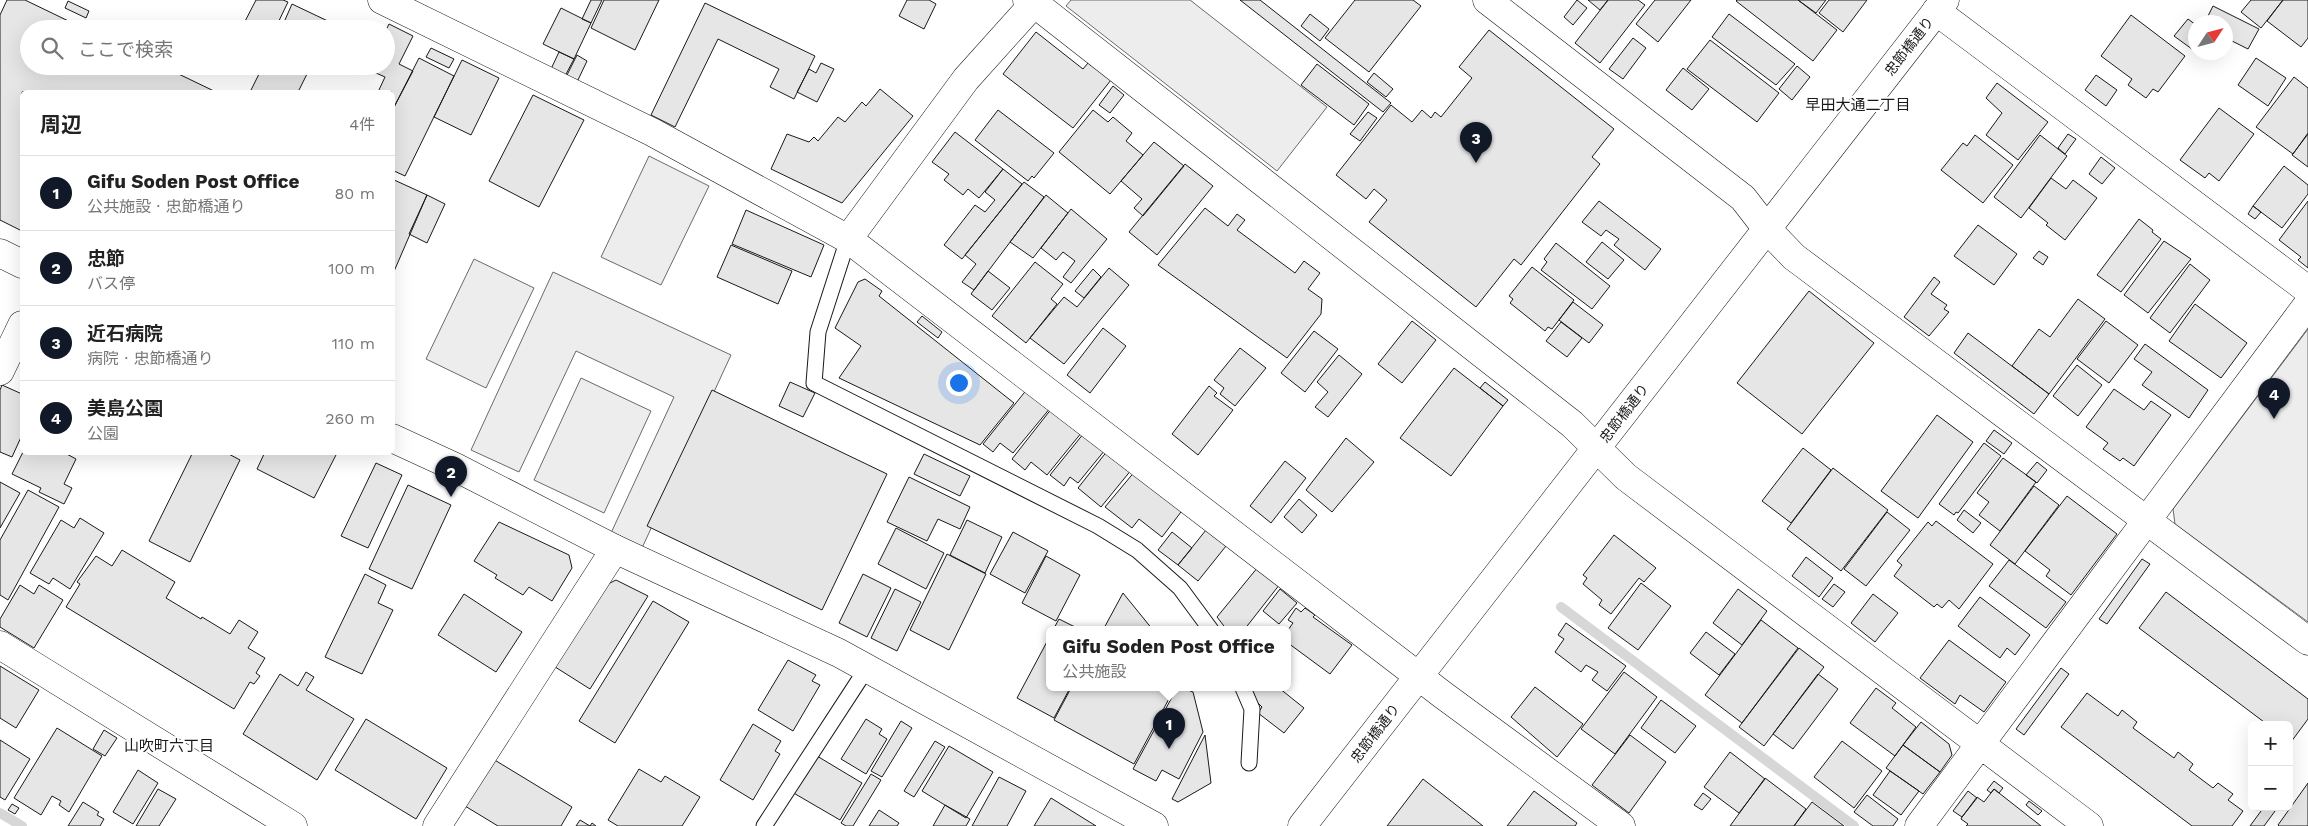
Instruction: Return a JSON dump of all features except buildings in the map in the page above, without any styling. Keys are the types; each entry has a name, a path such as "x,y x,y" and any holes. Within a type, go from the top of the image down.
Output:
{"street":[{"path":"382,0 652,132 848,239 1419,676 1621,826"},
{"path":"1487,0 1743,198 1767,229 1794,257 2308,641"},
{"path":"848,239 966,79 1033,1 1572,424 1626,477 2089,826"},
{"path":"1940,6 2308,290"},
{"name":"忠節橋通り","path":"1302,826 1940,6"},
{"path":"0,253 20,263"},
{"path":"1919,826 2145,520 2308,304"},
{"path":"0,371 20,329"},
{"path":"395,439 456,467 616,549 839,653 1154,826"},
{"path":"436,826 616,549"},
{"path":"0,645 293,826"}],"lane":[{"path":"848,239 818,332 814,383 1098,526 1137,550 1180,588 1208,626"},
{"path":"764,826 866,668"},
{"path":"1244,691 1252,709 1249,763"}],"shaded area":[{"path":"1071,0 1190,0 1327,107 1277,171 1066,6"},
{"path":"649,156 709,186 661,285 601,257"},
{"path":"474,259 534,288 486,388 426,359"},
{"path":"553,272 731,355 642,548 611,533 674,397 576,351 519,472 471,450"},
{"path":"2308,329 2308,622 2175,524 2173,509"},
{"path":"581,378 651,411 604,513 534,480"}],"waterway":[{"path":"1561,607 1854,826"},
{"path":"0,813 22,826"}],"place":[{"name":"近石病院","path":"1476,163"},
{"name":"美島公園","path":"2274,419"},
{"name":"忠節","path":"451,497"},
{"name":"Gifu Soden Post Office","path":"1169,749"}],"district":[{"name":"早田大通二丁目","path":"1858,105"},
{"name":"山吹町六丁目","path":"169,746"}]}
